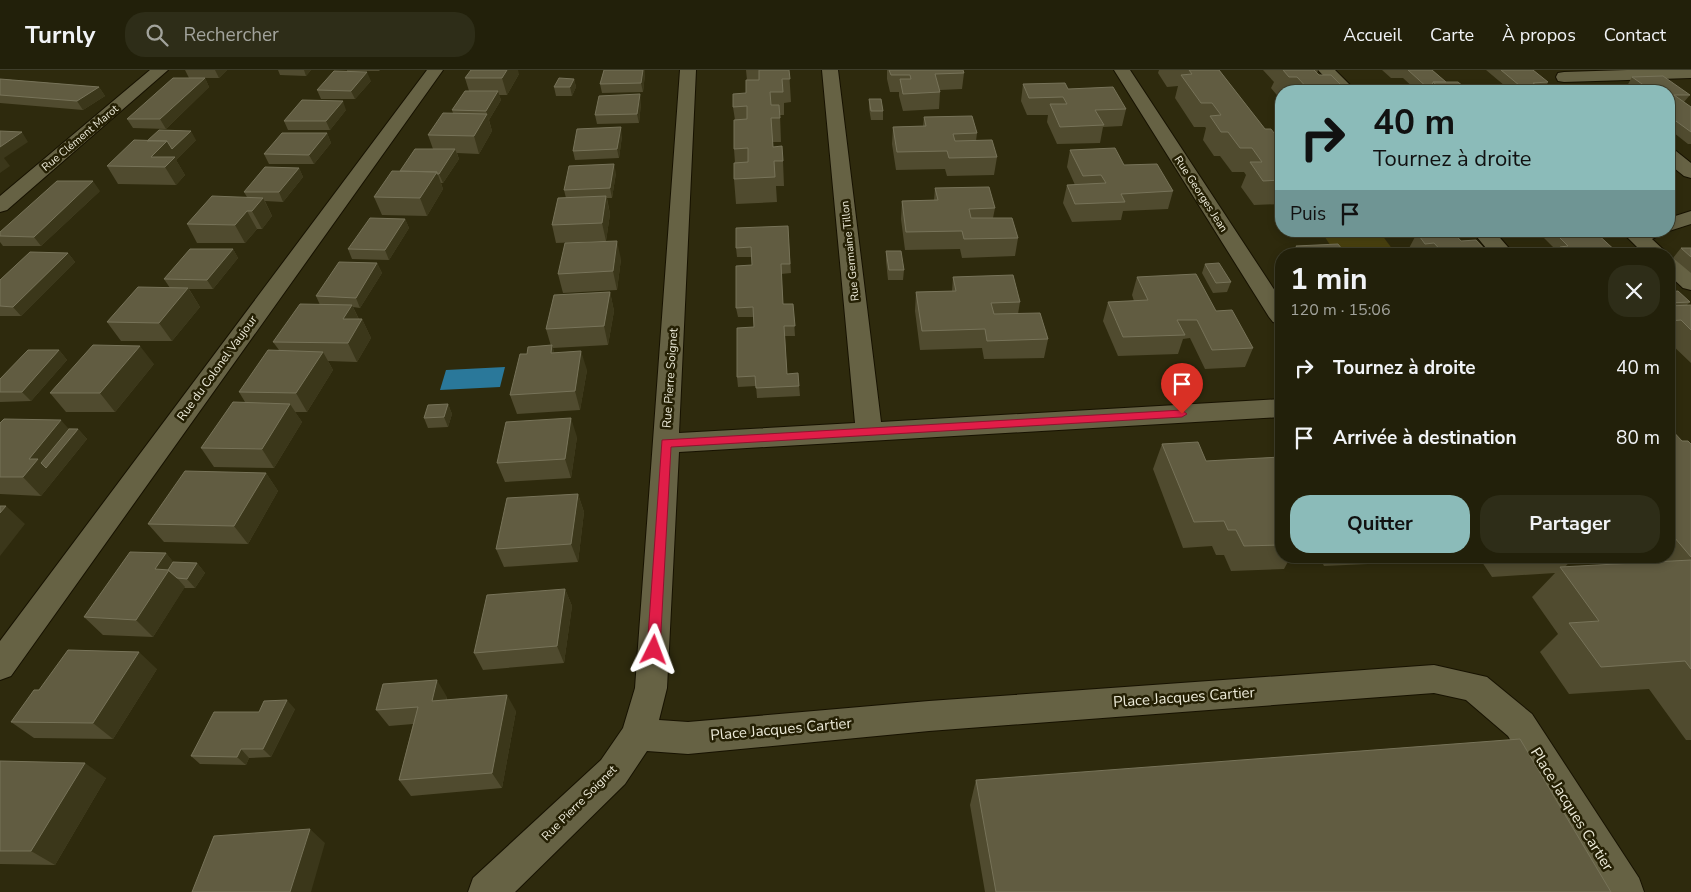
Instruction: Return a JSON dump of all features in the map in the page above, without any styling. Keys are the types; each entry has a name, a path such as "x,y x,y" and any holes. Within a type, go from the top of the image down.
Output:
{"street":[{"name":"Rue Clément Marot","path":"0,206 160,70"},
{"name":"Rue du Colonel Vaujour","path":"0,666 435,70"},
{"name":"Rue Pierre Soignet","path":"487,892 613,772 638,736 651,688 688,70"},
{"name":"Rue Germaine Tillon","path":"830,70 869,432"},
{"name":"Rue Georges Jean","path":"1122,70 1275,308"},
{"path":"1326,70 1341,85"},
{"path":"1560,74 1691,73"},
{"path":"1560,74 1575,85"},
{"path":"1675,160 1691,172"},
{"path":"1675,223 1691,217"},
{"path":"1487,237 1498,248"},
{"path":"1638,237 1650,248"},
{"path":"1675,269 1691,284"},
{"path":"666,443 1275,408"},
{"name":"Place Jacques Cartier","path":"638,736 688,738 929,716 1434,679 1475,687 1520,725 1625,892"}],"shaded area":[{"path":"1325,237 1383,237 1392,248 1332,248"}],"water":[{"path":"505,367 500,387 440,390 446,370"}],"building":[{"path":"471,70 507,70 502,78 465,78"},
{"path":"604,70 643,70 641,83 600,84"},
{"path":"759,70 789,70 790,79 782,79 783,92 770,92 771,105 779,105 780,118 771,118 773,147 782,146 783,161 774,161 775,177 734,179 734,163 748,162 748,148 734,149 734,120 747,119 747,106 733,107 733,94 746,93 746,80 759,80"},
{"path":"889,70 963,70 964,73 935,74 940,92 903,94 900,79 911,79 910,75 891,75"},
{"path":"1189,70 1219,70 1265,129 1271,129 1275,134 1275,180 1263,181 1250,162 1262,162 1252,148 1240,148 1228,132 1221,132 1210,116 1221,115 1212,103 1201,103 1181,75 1192,74"},
{"path":"1283,70 1314,70 1319,75 1331,75 1341,85 1304,85 1297,77 1289,77"},
{"path":"1408,70 1432,70 1446,82 1433,82 1432,85 1424,85"},
{"path":"1501,70 1533,70 1548,82 1533,83 1536,85 1519,85"},
{"path":"334,71 367,72 351,91 317,90"},
{"path":"1663,76 1690,95 1675,95 1675,85 1643,85 1632,77"},
{"path":"173,78 205,78 160,119 127,119"},
{"path":"559,78 574,79 570,87 554,87"},
{"path":"0,79 99,87 77,101 0,95"},
{"path":"1433,82 1458,82 1462,85 1436,85"},
{"path":"1065,83 1068,89 1113,87 1126,109 1095,110 1104,125 1060,127 1050,104 1067,104 1063,97 1029,98 1023,84"},
{"path":"465,91 498,91 486,111 452,110"},
{"path":"640,94 637,114 595,115 599,96"},
{"path":"1675,96 1691,107 1691,132 1675,120"},
{"path":"869,99 881,99 883,111 871,111"},
{"path":"302,100 343,101 326,121 284,121"},
{"path":"443,113 487,114 474,136 428,135"},
{"path":"972,116 977,133 953,134 955,141 992,140 997,157 949,158 947,151 897,152 893,127 926,126 924,117"},
{"path":"621,127 617,149 573,151 577,129"},
{"path":"159,130 191,131 172,149 167,141 147,141"},
{"path":"0,131 22,132 0,147"},
{"path":"282,133 327,133 309,155 264,154"},
{"path":"134,140 167,141 151,157 175,157 165,167 107,166"},
{"path":"1115,148 1124,165 1157,164 1173,191 1121,194 1125,202 1075,204 1067,185 1106,183 1101,175 1083,176 1070,150"},
{"path":"415,149 455,149 439,174 437,172 400,171"},
{"path":"614,164 610,188 564,190 569,166"},
{"path":"265,167 299,168 279,192 244,192"},
{"path":"392,171 437,172 420,198 374,197"},
{"path":"57,181 93,181 34,237 0,236 0,232"},
{"path":"989,187 995,208 969,209 971,218 1012,218 1018,238 964,239 962,231 906,232 902,201 938,200 935,188"},
{"path":"212,196 263,198 252,211 247,211 235,225 187,224"},
{"path":"606,196 602,223 552,225 558,198"},
{"path":"370,218 405,219 385,250 348,249"},
{"path":"788,226 790,264 781,264 783,304 793,304 795,326 784,326 787,374 798,373 799,386 756,388 755,376 737,377 737,328 754,327 753,307 736,308 736,266 752,265 751,247 736,248 736,228"},
{"path":"1420,237 1457,237 1461,241 1476,240 1483,248 1439,248 1434,243 1425,244"},
{"path":"1559,237 1601,237 1612,248 1560,247 1568,246"},
{"path":"617,241 613,271 558,274 565,243"},
{"path":"1338,244 1341,248 1297,248 1296,246"},
{"path":"1681,248 1691,248 1691,257"},
{"path":"190,249 233,249 207,280 164,279"},
{"path":"886,251 901,251 904,270 889,270"},
{"path":"30,252 68,253 13,307 0,306 0,280"},
{"path":"339,262 377,263 356,298 316,296"},
{"path":"1219,263 1231,282 1216,283 1205,264"},
{"path":"1196,274 1216,311 1232,310 1253,348 1212,350 1197,320 1177,320 1185,335 1123,337 1108,302 1148,300 1137,277"},
{"path":"1013,275 1020,302 991,303 994,314 1040,313 1048,339 987,341 985,329 922,331 916,292 956,291 953,277"},
{"path":"138,287 188,288 159,323 107,322"},
{"path":"1675,291 1678,291 1690,302 1675,303"},
{"path":"610,292 604,326 546,329 554,295"},
{"path":"300,304 352,305 343,319 362,319 348,343 273,342"},
{"path":"1691,305 1691,330 1681,320 1675,320 1675,306"},
{"path":"93,345 140,346 100,393 50,393"},
{"path":"552,345 551,353 581,351 575,391 510,395 520,354 527,354 528,347"},
{"path":"28,350 59,350 22,392 0,392 0,379"},
{"path":"268,350 323,352 296,393 239,392"},
{"path":"233,402 290,404 262,449 201,448"},
{"path":"448,404 444,417 424,418 428,405"},
{"path":"571,418 565,459 497,463 506,422"},
{"path":"4,419 61,420 29,459 38,459 23,477 0,477 0,423"},
{"path":"69,429 78,429 46,468 41,463"},
{"path":"1675,433 1682,441 1688,441 1691,444 1691,557 1675,538"},
{"path":"1198,442 1206,461 1275,457 1275,545 1244,546 1236,530 1228,530 1224,521 1194,522 1162,444"},
{"path":"185,471 266,473 234,526 148,524"},
{"path":"578,494 571,544 496,549 507,498"},
{"path":"0,506 6,506 0,513"},
{"path":"130,552 166,553 155,569 169,570 136,620 84,617"},
{"path":"1691,560 1691,669 1685,661 1601,667 1569,623 1599,621 1560,567 1675,563 1675,561"},
{"path":"173,562 197,563 187,579 177,578 168,570"},
{"path":"565,589 557,646 474,653 487,595"},
{"path":"68,650 139,652 93,723 11,722 34,690 39,690"},
{"path":"437,680 432,701 507,695 492,773 399,780 418,707 376,710 383,684"},
{"path":"287,700 263,749 241,749 237,757 191,756 214,712 259,712 264,701"},
{"path":"1520,739 1611,892 996,892 976,780"},
{"path":"0,761 85,763 31,851 0,851"},
{"path":"310,829 290,892 192,892 214,836"}],"route":[{"path":"654,650 666,443 1182,414"}]}
